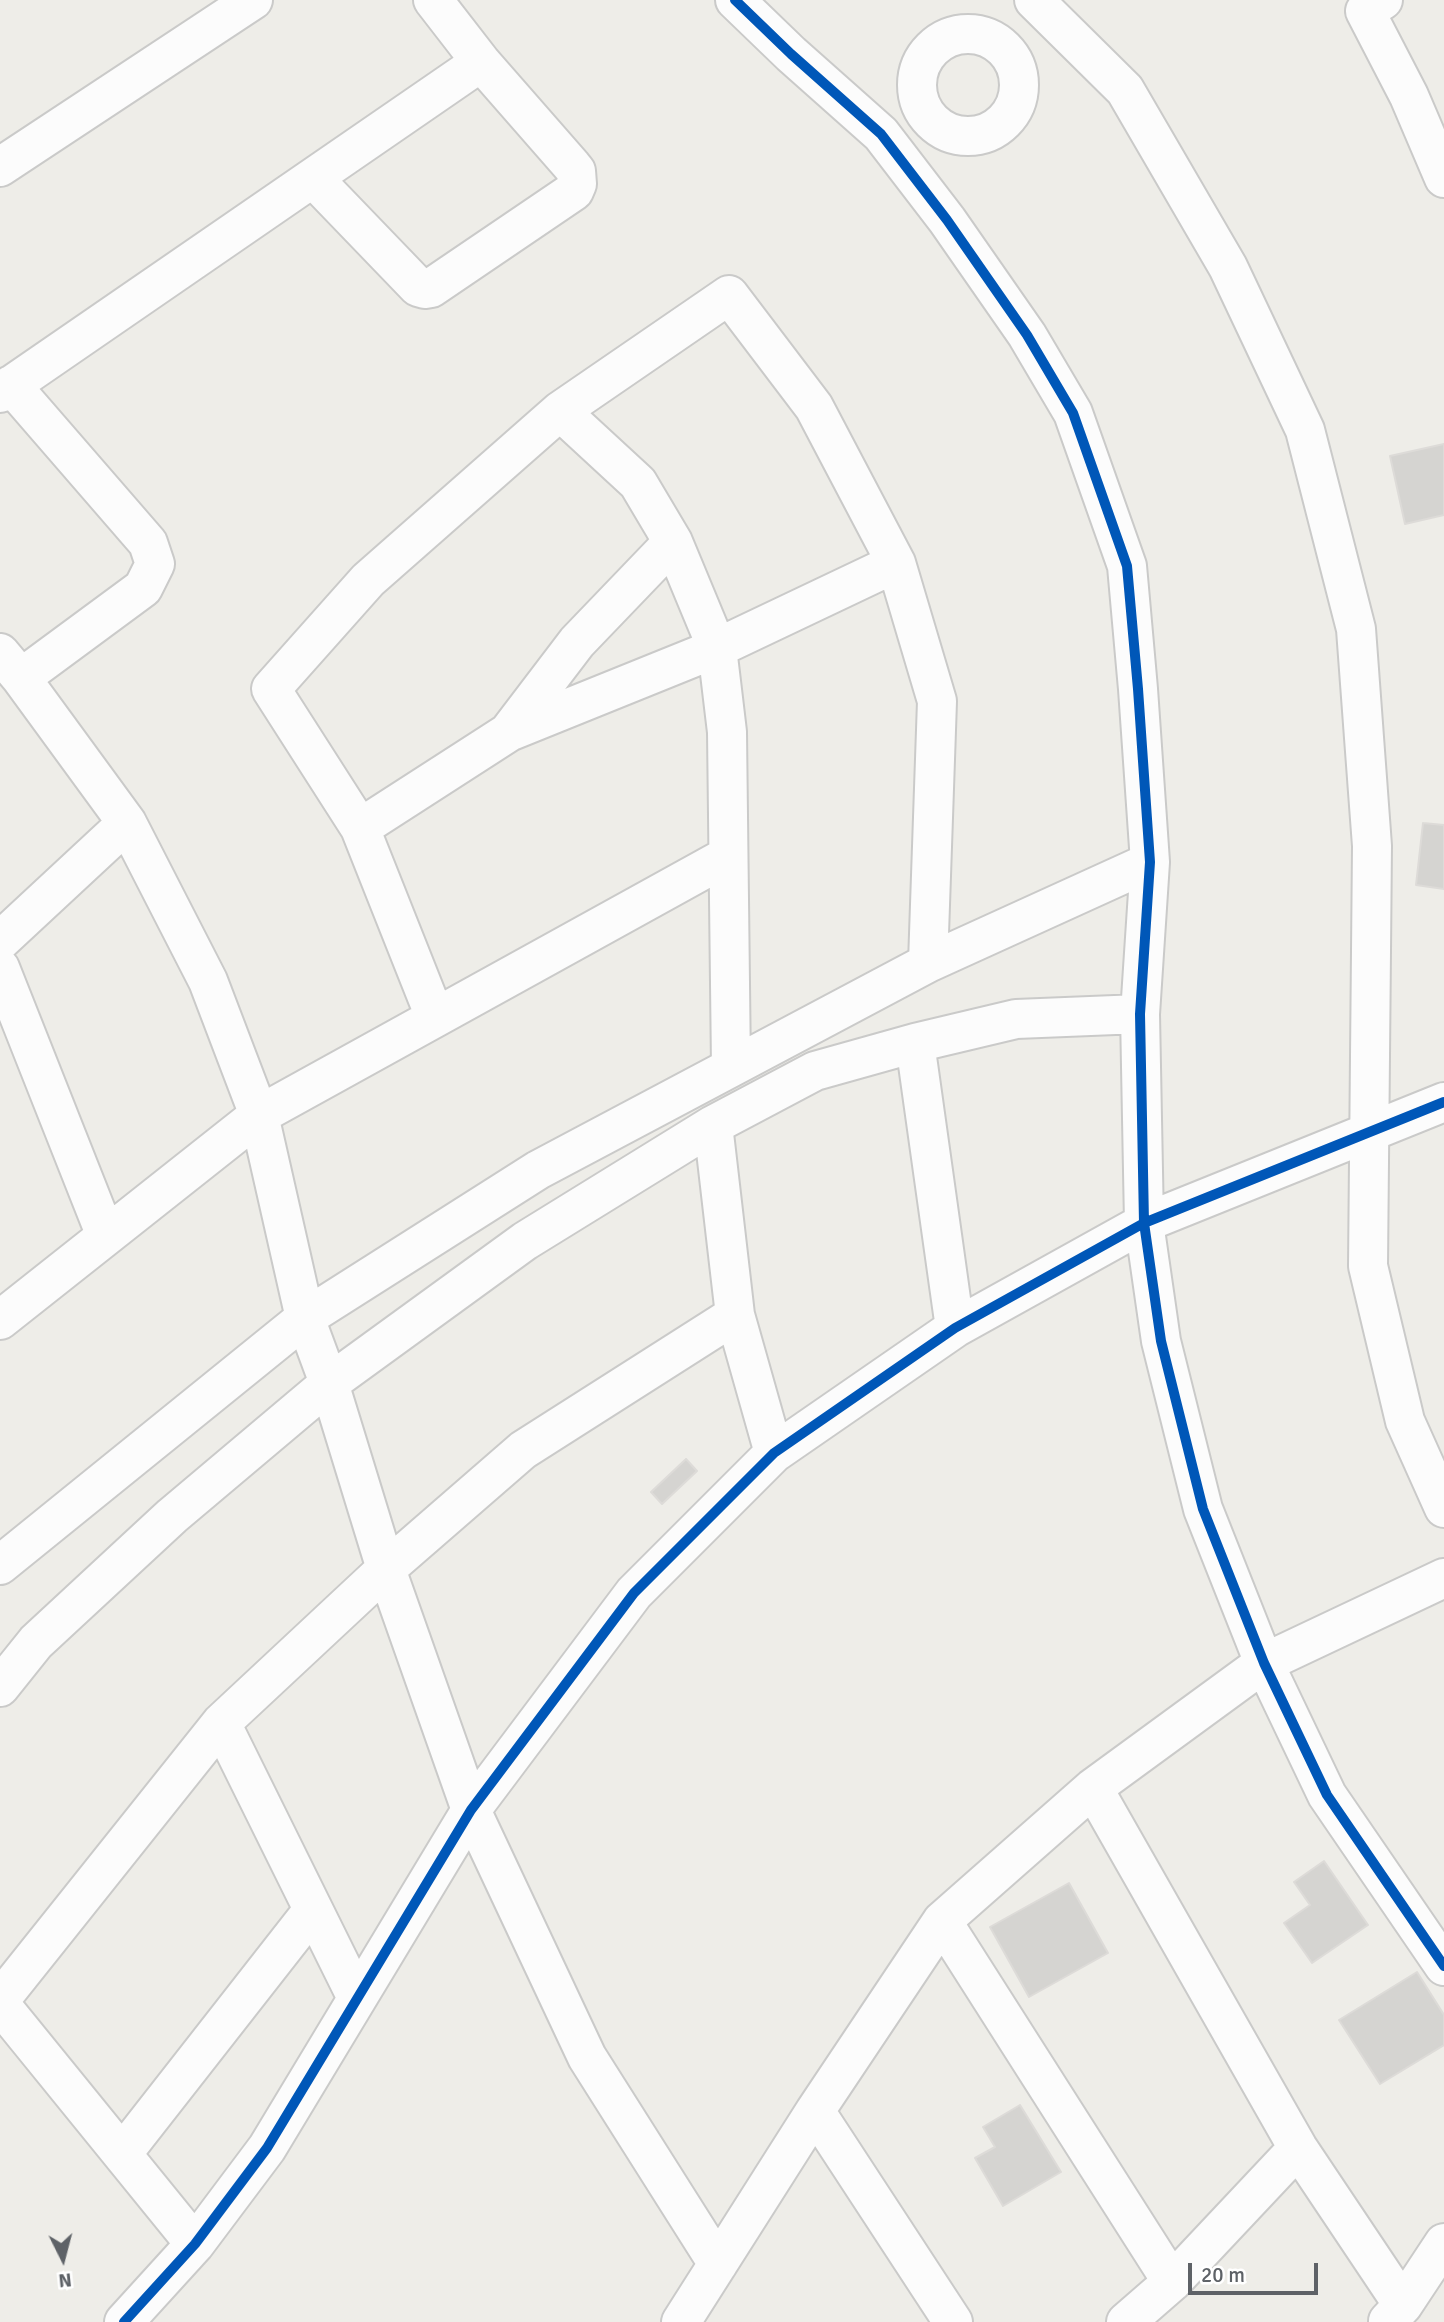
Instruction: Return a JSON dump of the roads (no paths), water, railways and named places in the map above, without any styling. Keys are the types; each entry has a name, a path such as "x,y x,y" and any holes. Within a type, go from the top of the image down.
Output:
{"street":[{"path":"0,167 253,0"},
{"path":"313,178 418,287 425,289 431,288 574,191 577,184 572,166 481,62 433,0"},
{"path":"735,0 881,134 947,220 1019,323 1073,413 1127,566 1150,862 1140,1014 1144,1223 1161,1340 1203,1508 1265,1663 1327,1795 1444,1966"},
{"path":"1383,0 1365,11 1409,96 1444,178"},
{"path":"1008,53 1042,7 1125,90 1228,267 1305,430 1356,629 1372,846 1368,1266 1405,1421 1444,1508"},
{"path":"964,34 980,35 996,41 1016,66 1020,83 1018,99 1011,114 999,127 985,134 967,137 950,134 934,125 923,111 917,96 916,78 922,61 932,47 947,38 964,34"},
{"path":"481,62 6,389 148,543 155,564 143,588 10,665 127,823 208,981 259,1115 306,1318 329,1383 386,1569 471,1810 704,2301"},
{"path":"1409,96 1444,127"},
{"path":"881,134 923,111"},
{"path":"435,1017 360,828 271,689 368,580 560,411 729,295 814,408 896,563 937,701 928,962"},
{"path":"560,411 639,483 673,542 717,648 727,732 731,1067"},
{"path":"509,732 577,642 673,542"},
{"path":"360,828 509,732 717,648 896,563"},
{"path":"0,941 127,823"},
{"path":"0,1320 259,1115 728,856"},
{"path":"0,1565 306,1318 538,1170 928,962 1150,862"},
{"path":"0,968 106,1236"},
{"path":"0,1686 36,1642 172,1516 329,1383 525,1241 713,1125 815,1071 915,1043 1016,1019 1140,1014"},
{"path":"915,1043 955,1328"},
{"path":"124,2322 195,2244 267,2148 471,1810 634,1593 774,1453 955,1328 1144,1223 1444,1102"},
{"path":"713,1125 735,1315 774,1453"},
{"path":"195,2244 0,2002 221,1723 386,1569 523,1450 735,1315"},
{"path":"704,2301 814,2111 942,1921 1093,1788 1265,1663 1444,1578"},
{"path":"221,1723 357,1998"},
{"path":"1093,1788 1395,2313 1444,2243"},
{"path":"122,2154 313,1910"},
{"path":"942,1921 1172,2282"},
{"path":"814,2111 953,2322"},
{"path":"1126,2322 1172,2282 1298,2148"}]}
